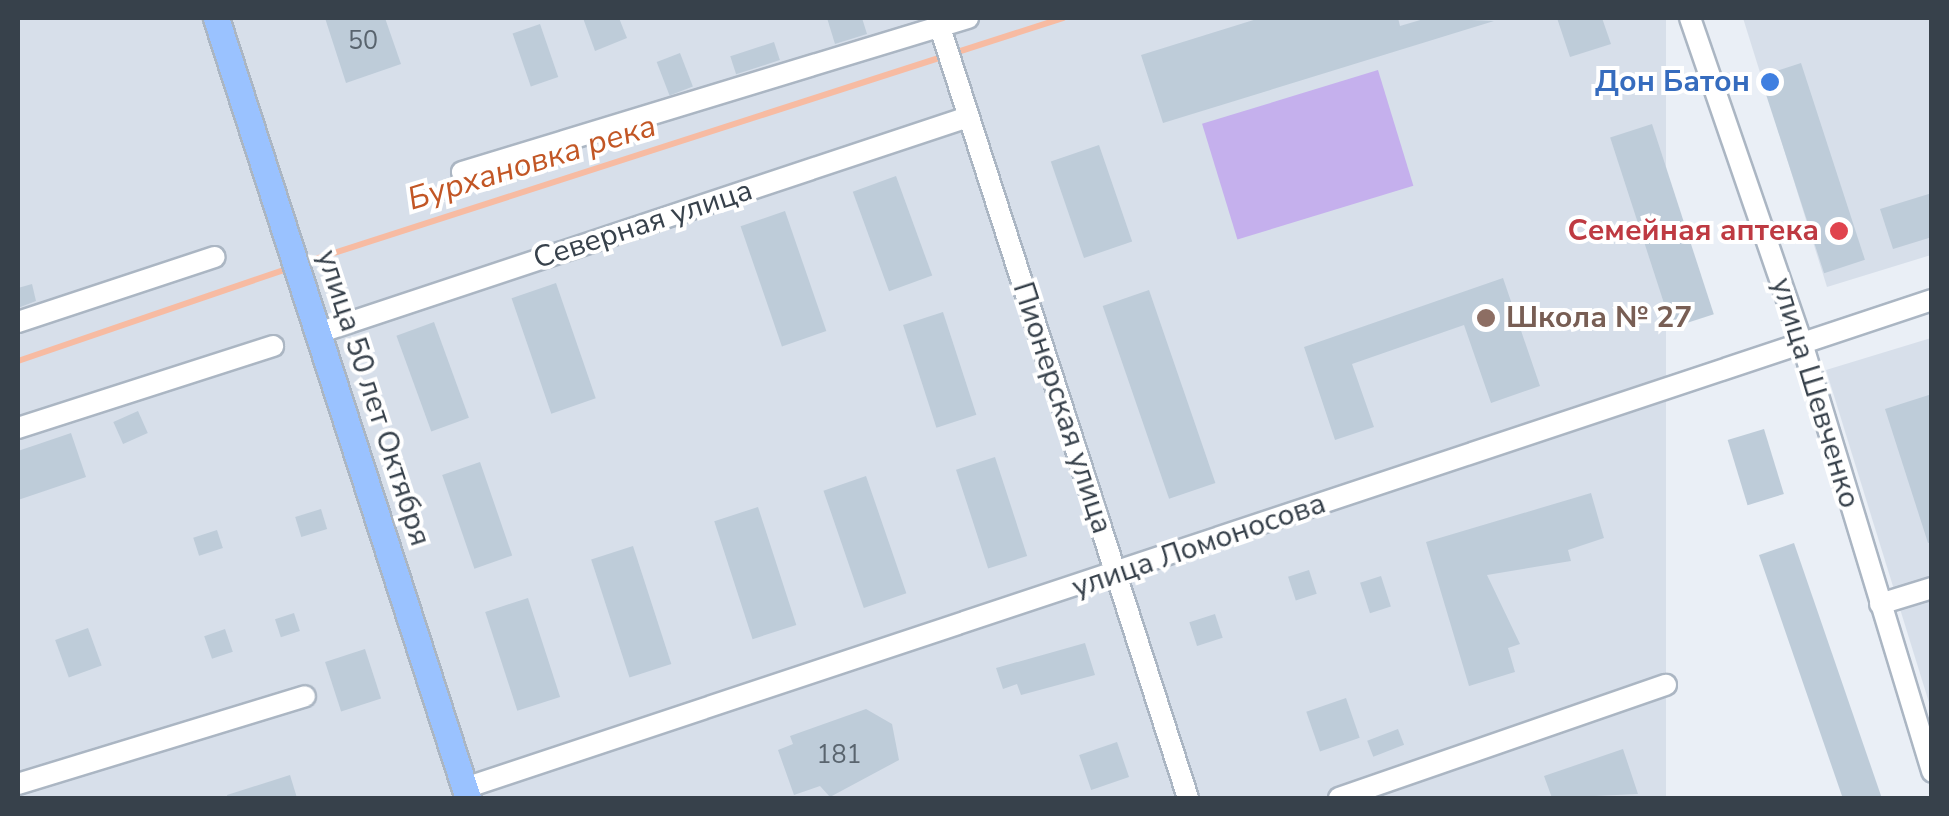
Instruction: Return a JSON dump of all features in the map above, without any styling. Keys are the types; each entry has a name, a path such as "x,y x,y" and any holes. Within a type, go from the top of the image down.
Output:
{"main road":[{"name":"улица 50 лет Октября","path":"216,18 467,793"}],"street":[{"path":"462,172 938,22 968,18"},
{"name":"улица Шевченко","path":"1690,18 1802,342 1932,772"},
{"name":"Пионерская улица","path":"938,22 1188,798"},
{"name":"Северная улица","path":"318,334 968,117"},
{"path":"18,322 215,256"},
{"name":"улица Ломоносова","path":"467,793 1932,300"},
{"path":"18,428 273,346"},
{"path":"1880,604 1932,588"},
{"path":"1339,798 1666,685"},
{"path":"18,784 306,696"}],"shaded area":[{"path":"18,18 1666,18 1666,798 18,798"},
{"path":"1743,18 1931,18 1931,255 1827,287"},
{"path":"1378,70 1413,186 1237,240 1202,124"},
{"path":"1931,338 1931,709 1826,370"}],"building":[{"path":"325,18 385,18 401,64 346,83"},
{"path":"583,18 619,18 627,38 595,51"},
{"path":"827,18 862,18 867,34 835,44"},
{"path":"1260,18 1398,18 1400,26 1427,18 1494,21 1163,123 1141,55"},
{"path":"1557,18 1602,18 1611,44 1570,57"},
{"path":"540,24 558,77 531,86 513,33"},
{"path":"774,42 780,60 736,74 730,56"},
{"path":"680,53 693,87 670,96 657,62"},
{"path":"1801,63 1865,260 1824,273 1760,76"},
{"path":"1652,124 1714,314 1672,328 1610,138"},
{"path":"1099,145 1132,241 1084,258 1051,162"},
{"path":"896,176 932,276 889,291 853,192"},
{"path":"1932,193 1932,237 1893,249 1880,209"},
{"path":"785,211 826,331 782,346 741,226"},
{"path":"1503,278 1540,386 1491,403 1464,325 1352,364 1374,427 1335,440 1304,347"},
{"path":"556,283 596,398 551,414 512,298"},
{"path":"32,284 36,301 18,308 18,288"},
{"path":"1149,290 1215,483 1169,499 1103,306"},
{"path":"943,312 976,415 936,428 903,325"},
{"path":"434,322 469,418 431,432 396,336"},
{"path":"1932,394 1932,542 1928,543 1885,409"},
{"path":"138,411 148,433 123,444 113,422"},
{"path":"1764,429 1784,494 1748,505 1728,440"},
{"path":"71,433 86,477 18,500 18,451"},
{"path":"995,457 1027,556 988,569 956,470"},
{"path":"480,462 512,556 474,569 442,475"},
{"path":"866,476 906,593 864,608 823,491"},
{"path":"1591,493 1604,538 1568,550 1571,561 1487,575 1520,644 1508,648 1515,672 1469,686 1426,542"},
{"path":"758,507 796,625 753,639 714,521"},
{"path":"321,509 327,529 301,537 295,517"},
{"path":"217,530 223,548 199,556 193,538"},
{"path":"1794,543 1882,798 1843,798 1759,555"},
{"path":"633,546 671,664 629,678 591,560"},
{"path":"1309,570 1317,594 1296,601 1288,577"},
{"path":"1381,576 1391,606 1370,613 1360,583"},
{"path":"528,598 560,697 517,711 485,612"},
{"path":"294,613 300,631 281,637 275,619"},
{"path":"1215,614 1223,638 1197,646 1189,622"},
{"path":"88,628 102,666 69,678 55,640"},
{"path":"225,629 233,652 212,659 204,636"},
{"path":"1085,643 1095,675 1021,695 1017,684 1003,689 996,668"},
{"path":"365,649 381,698 341,711 325,662"},
{"path":"1346,698 1360,738 1320,751 1306,712"},
{"path":"866,709 892,724 899,760 830,797 820,786 794,795 778,750 793,744 790,736"},
{"path":"1398,729 1404,745 1373,757 1367,741"},
{"path":"1117,742 1129,777 1091,790 1079,755"},
{"path":"1623,749 1638,794 1552,798 1544,776"},
{"path":"290,775 297,798 228,798 227,795"}],"waterway":[{"name":"Бурхановка река","path":"303,263 1063,18"},
{"name":"Бурхановка река","path":"18,361 292,267"}],"place":[{"name":"Дон Батон","path":"1770,82"},
{"name":"Семейная аптека","path":"1839,231"},
{"name":"Школа № 27","path":"1486,318"}]}
